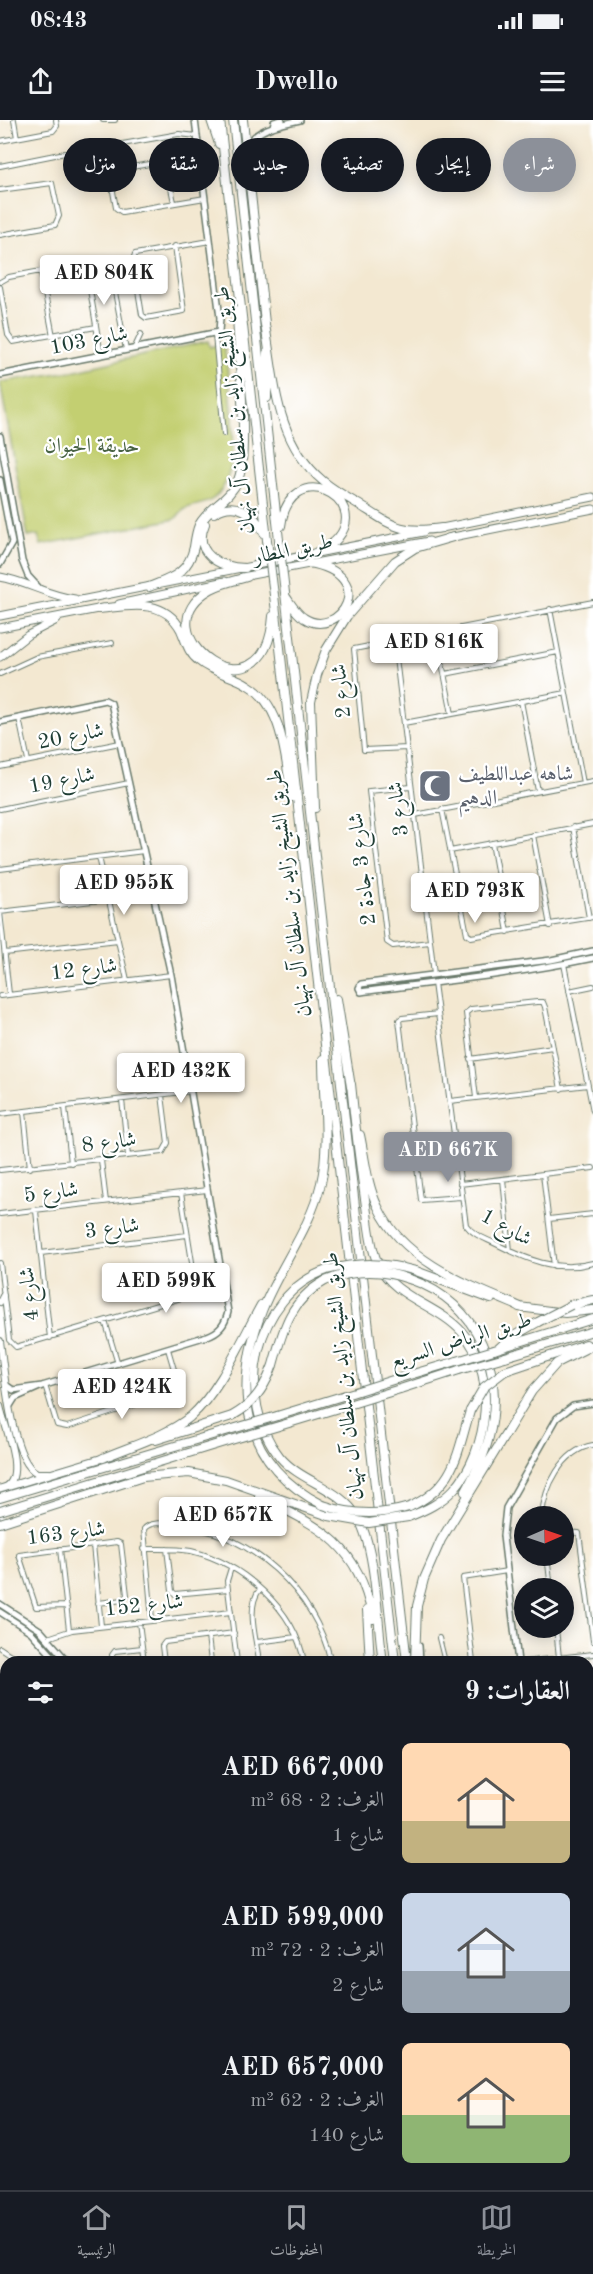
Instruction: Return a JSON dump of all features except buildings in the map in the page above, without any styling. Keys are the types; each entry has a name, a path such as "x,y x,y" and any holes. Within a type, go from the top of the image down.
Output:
{"highway":[{"path":"212,120 225,162"},
{"name":"طريق الشيخ زايد بن سلطان آل نهيان","path":"220,120 394,1656"},
{"name":"طريق الشيخ زايد بن سلطان آل نهيان","path":"233,120 405,1656"},
{"path":"243,120 245,138"},
{"path":"251,192 268,374 266,423"},
{"path":"149,587 172,579 183,571 191,558 202,521 228,496 240,477 243,440 237,350 237,267"},
{"path":"264,319 284,429 307,466 332,488 400,529 415,531 442,528"},
{"path":"279,539 284,510 293,496 308,489 326,490 342,504 345,523 336,540 310,559 330,568 344,580 348,598 343,611 329,622 314,622 301,616 285,595"},
{"path":"246,572 218,564 207,555 202,540 207,519 220,509 243,509 258,520 267,540"},
{"path":"316,864 311,702 322,659 340,624 395,561 409,551 453,537"},
{"path":"246,572 213,587 193,608 189,631 194,647 202,657 227,668 239,668 256,659 270,641 274,596"},
{"path":"99,609 139,605 163,611 177,624 188,649 198,661 248,685 268,704 280,731 304,864"},
{"path":"328,964 339,1010 370,1185 376,1204 393,1233 430,1263 523,1308"},
{"path":"323,1022 324,1161 321,1182 308,1221 263,1310 250,1349 247,1368 247,1401 252,1432 267,1461 289,1484 323,1505 360,1513 385,1513 409,1507 432,1495 449,1475 471,1411 484,1387 505,1371 593,1344"},
{"path":"0,1523 150,1476 189,1473 226,1480 329,1516 369,1523 408,1517 433,1507 444,1498 468,1468 475,1454 484,1418 482,1376 472,1346 464,1334 445,1316 409,1296 392,1283 374,1256 351,1084"},
{"path":"103,1458 168,1430 189,1417 201,1406 308,1221"},
{"path":"382,1656 367,1542 358,1518 342,1498 292,1468 281,1458 267,1438 258,1410 257,1358 269,1320 295,1287 327,1270 354,1264 381,1263 416,1271 523,1308 565,1313 592,1312"},
{"path":"103,1458 232,1416 248,1407 260,1392 273,1365 292,1309 308,1292 325,1281 344,1275 373,1272 412,1280 448,1299 475,1328 489,1356 493,1418 489,1437 476,1472 424,1579 415,1617 415,1656"},
{"path":"496,1349 510,1338 571,1305 593,1300"},
{"name":"طريق الرياض السريع","path":"3,1494 277,1416 496,1349 592,1312"},
{"name":"طريق الرياض السريع","path":"0,1511 593,1330"},
{"path":"443,1536 538,1383 557,1363 593,1344"},
{"path":"226,1480 298,1517 333,1539 354,1564 366,1590 382,1656"},
{"path":"366,1590 370,1656"}],"main road":[{"name":"طريق المطار","path":"0,628 99,609 246,572 593,497"},
{"name":"طريق المطار","path":"310,559 453,537 593,508"},
{"name":"طريق المطار","path":"0,616 149,587 246,572"},
{"path":"0,577 67,598 92,598"},
{"path":"0,657 42,626 73,614"},
{"path":"0,1341 10,1406 24,1461 37,1473 64,1472"},
{"path":"0,1409 15,1473 11,1484 3,1494"},
{"path":"7,1436 13,1437 16,1434"},
{"path":"3,1494 103,1458"}],"street":[{"path":"14,120 17,138"},
{"path":"0,141 53,131 57,126 56,120"},
{"path":"103,120 115,120"},
{"path":"195,120 220,318 217,334 224,434"},
{"path":"273,126 274,122 282,120"},
{"path":"252,138 273,126 300,120"},
{"path":"137,141 179,134 197,136"},
{"path":"0,166 63,153"},
{"path":"174,202 166,166 162,162 111,172 111,184 118,211 205,198"},
{"path":"0,190 52,183 59,216 55,225 0,235"},
{"path":"175,246 185,305 184,311 146,318 142,315 134,256 175,246 210,241"},
{"path":"0,282 1,279 9,276 78,264 84,266 87,272 101,355"},
{"path":"41,272 53,336"},
{"path":"114,286 126,351"},
{"path":"0,287 8,335 13,342 96,327"},
{"path":"134,349 141,334"},
{"name":"شارع 103","path":"0,375 217,334"},
{"path":"0,438 24,568 42,591"},
{"path":"0,481 12,543 0,564"},
{"path":"12,543 15,546 19,544"},
{"name":"شارع 2","path":"407,748 367,752 363,747 353,651 436,632 593,602"},
{"path":"550,609 583,783"},
{"path":"436,632 452,714"},
{"name":"شارع 3","path":"394,641 434,974"},
{"path":"0,674 37,657 112,643"},
{"path":"445,674 558,652"},
{"path":"404,723 566,693"},
{"path":"0,722 108,701 111,703 171,975 228,1312 223,1326 216,1333 43,1386 15,1398 10,1406"},
{"path":"521,701 538,791"},
{"name":"شارع 20","path":"19,718 28,761"},
{"name":"شارع 20","path":"0,766 121,743"},
{"path":"415,814 593,781"},
{"name":"شارع 19","path":"0,809 129,783"},
{"name":"شارع 3 جادة 2","path":"411,787 369,791 387,942 393,946 430,942"},
{"path":"442,809 467,934 471,937 550,926 591,917 573,827"},
{"path":"450,851 593,824"},
{"path":"533,835 550,926"},
{"path":"492,843 508,932"},
{"path":"0,869 144,851"},
{"path":"99,857 128,980"},
{"path":"9,994 0,912 109,899"},
{"path":"5,952 118,940"},
{"path":"592,953 580,960 564,964 361,992 361,984 592,953"},
{"path":"564,964 593,1111"},
{"name":"شارع 12","path":"0,996 171,975"},
{"name":"شارع 1","path":"434,983 461,1197 468,1228 534,1262 554,1266 593,1263"},
{"path":"569,991 593,986"},
{"path":"476,1098 465,1017 471,1010 543,1002 561,1089"},
{"path":"438,1014 399,1020 409,1116 421,1200 461,1197"},
{"path":"470,1059 553,1047"},
{"path":"450,1101 588,1086"},
{"path":"0,1114 190,1091"},
{"name":"شارع 8","path":"0,1170 164,1152 167,1149 162,1095"},
{"path":"122,1100 128,1156"},
{"path":"64,1107 71,1163"},
{"path":"24,1112 30,1168"},
{"name":"شارع 5","path":"101,1160 106,1202"},
{"path":"460,1184 593,1168"},
{"path":"543,1174 554,1266"},
{"path":"503,1179 510,1251"},
{"name":"شارع 5","path":"0,1214 207,1190"},
{"path":"0,1263 2,1299 10,1342 20,1347 194,1293 196,1287 181,1193"},
{"name":"شارع 4","path":"36,1211 50,1338"},
{"path":"549,1219 593,1214"},
{"name":"شارع 3","path":"41,1252 187,1235"},
{"path":"105,1322 118,1364"},
{"path":"43,1386 57,1425 67,1427 180,1390 168,1349"},
{"path":"6,1385 13,1390 43,1386"},
{"path":"517,1656 503,1524 510,1497 557,1418 573,1406 593,1403"},
{"path":"544,1506 547,1492 565,1460 575,1451 593,1445"},
{"path":"153,1620 144,1549 144,1529 155,1523 205,1530 251,1551 278,1571 301,1596 321,1633 328,1656"},
{"path":"574,1533 579,1533 593,1641"},
{"name":"شارع 163","path":"67,1606 36,1607 19,1555 24,1552 121,1544 128,1595 123,1600 98,1603"},
{"path":"93,1545 101,1626"},
{"path":"60,1549 69,1630"},
{"path":"144,1549 190,1551 231,1568 260,1589 283,1614 296,1637 302,1656"},
{"path":"167,1549 172,1591 175,1594 228,1589"},
{"path":"231,1568 228,1589 236,1656"},
{"path":"472,1656 464,1578 507,1571"},
{"path":"258,1656 252,1609 255,1595 260,1589"},
{"path":"0,1604 26,1619 48,1638 63,1656"},
{"path":"0,1612 31,1632 53,1656"},
{"name":"شارع 152","path":"48,1638 61,1635 69,1630 231,1612"},
{"path":"415,1617 419,1656"},
{"path":"139,1622 143,1656"},
{"path":"163,1656 162,1650 165,1642 234,1633"},
{"path":"57,1648 61,1635"},
{"path":"208,1636 210,1656"},
{"path":"257,1642 296,1637"},
{"path":"439,1638 444,1656"},
{"path":"556,1638 559,1656"},
{"path":"112,1656 116,1651 142,1648"},
{"path":"576,1656 593,1654"}],"green space":[{"name":"حديقة الحيوان","path":"208,341 210,347 224,343 233,421 231,463 226,480 218,494 206,502 185,509 175,519 41,545 38,535 28,537 0,382 72,371"}],"place":[{"name":"شاهه عبداللطيف الدهيم","path":"435,786"}]}
